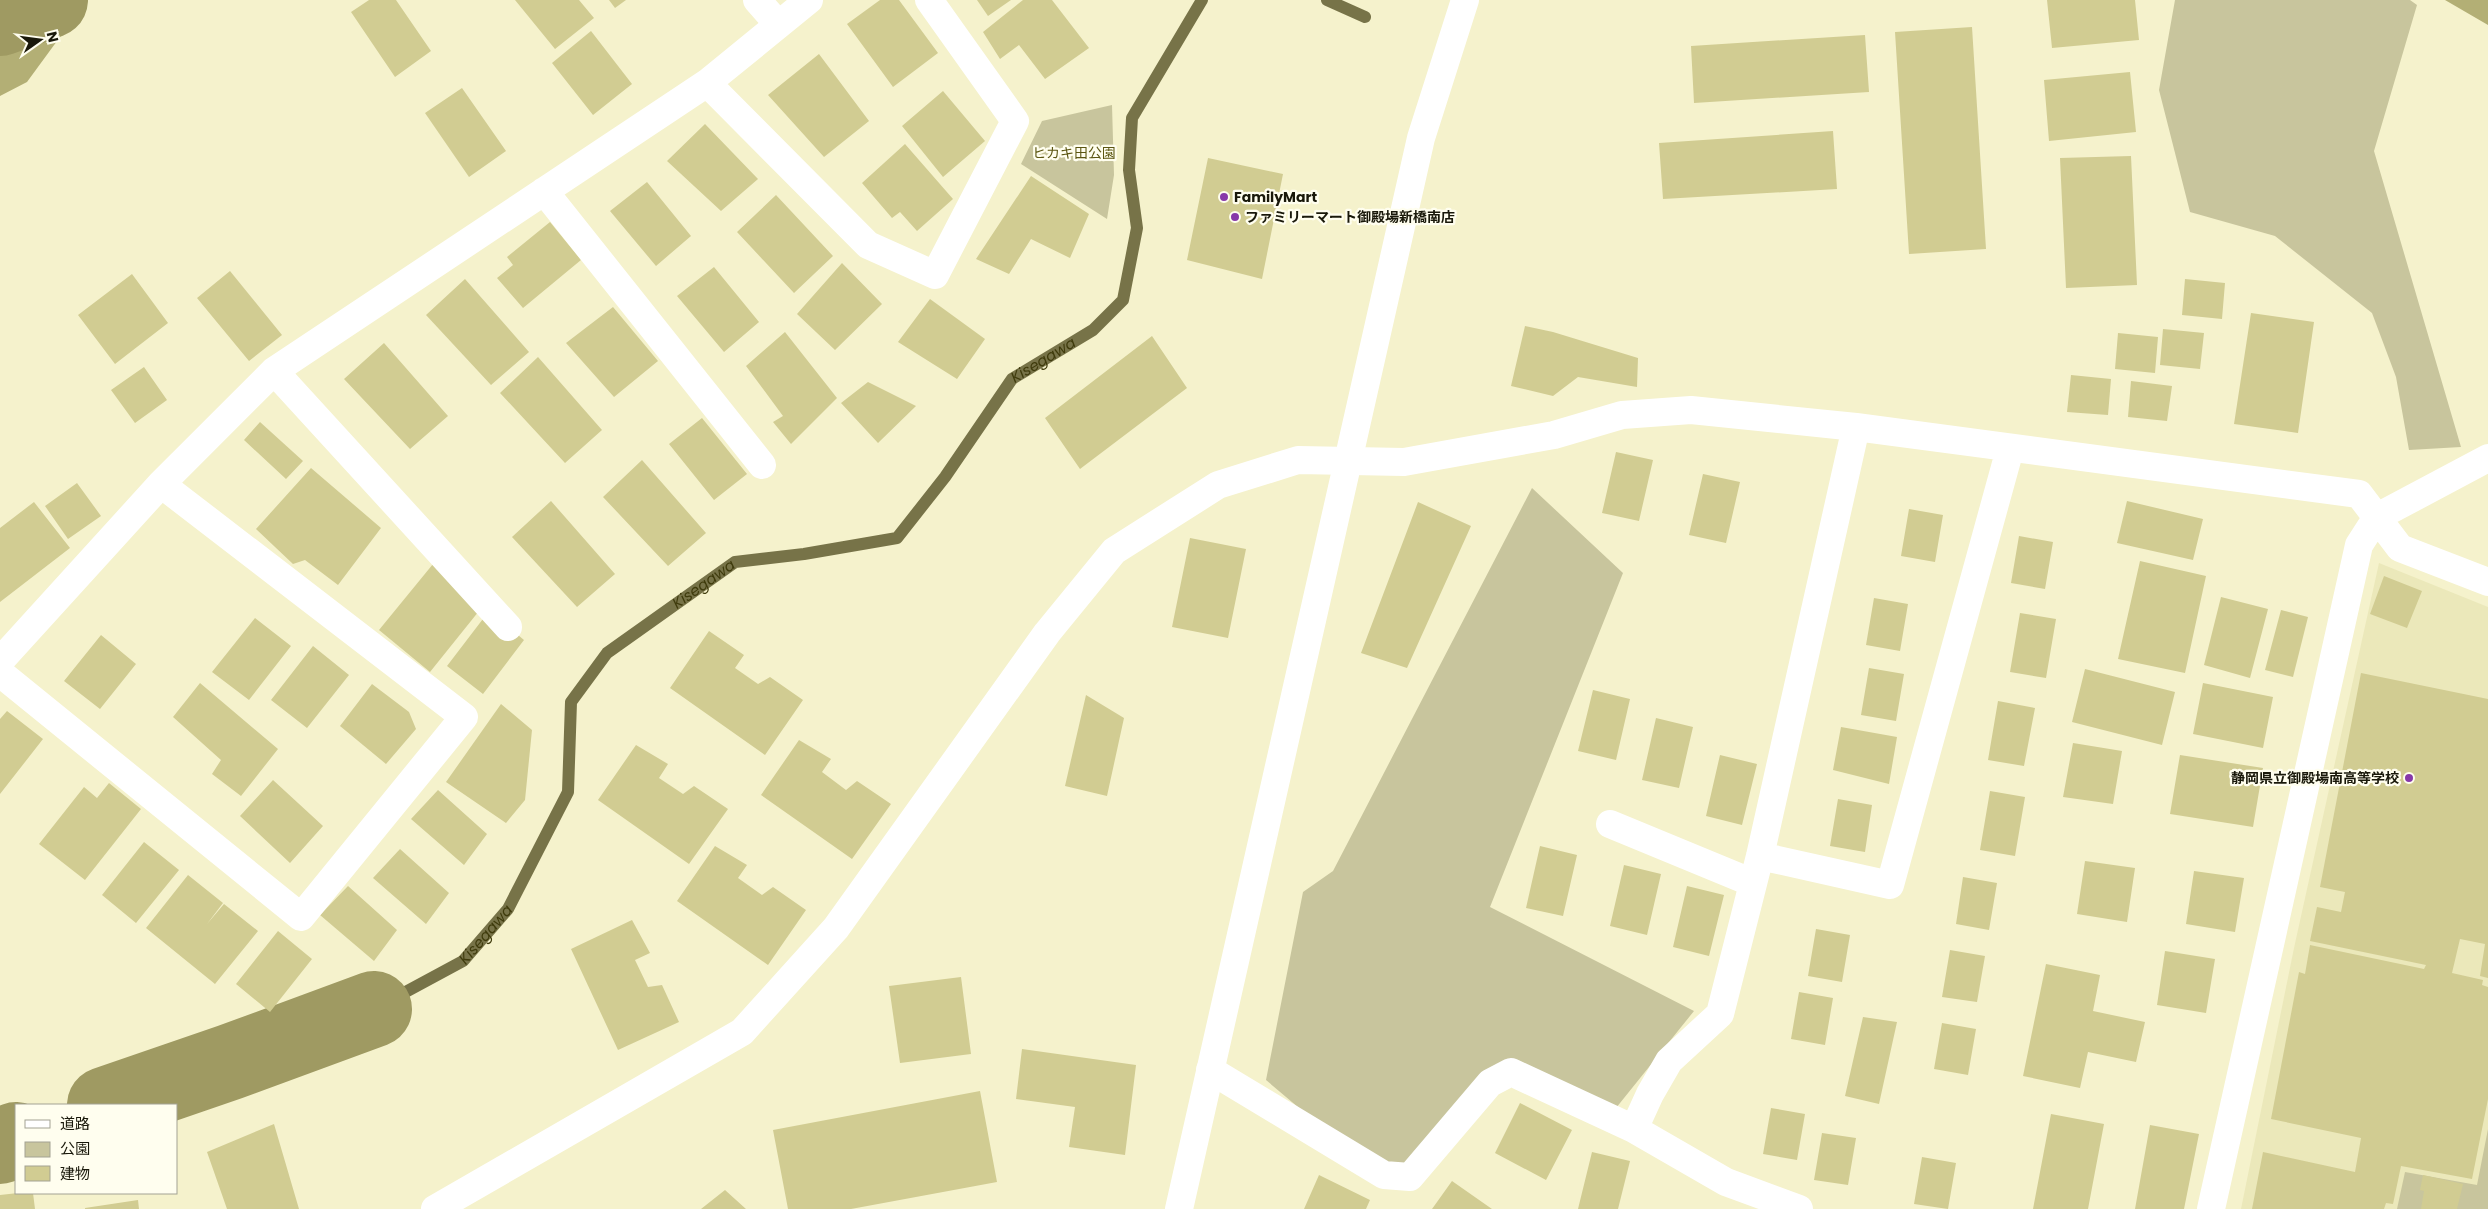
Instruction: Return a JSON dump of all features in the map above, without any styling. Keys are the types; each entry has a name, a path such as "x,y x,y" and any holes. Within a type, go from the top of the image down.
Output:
{"street":[{"path":"757,0 778,24"},
{"path":"0,661 161,484 274,371 707,83 809,0"},
{"path":"707,83 868,245 935,275 1015,121 929,0"},
{"path":"1179,1209 1350,461 1421,138 1465,0"},
{"path":"544,191 762,465"},
{"path":"274,371 508,627"},
{"path":"435,1209 742,1032 836,928 1047,632 1114,551 1218,485 1298,460 1404,462 1554,435 1622,416 1691,410 1856,427 2359,494 2400,548 2488,582"},
{"path":"1634,1129 1650,1094 1670,1060 1720,1014 1760,856 1856,427"},
{"path":"1760,856 1890,885 2010,449"},
{"path":"2211,1209 2359,545 2377,517 2488,458"},
{"path":"0,673 301,917 464,717 161,484"},
{"path":"1610,824 1753,883"},
{"path":"1210,1070 1384,1176 1410,1177 1490,1083 1511,1072 1634,1129 1726,1182 1799,1209"}],"shaded area":[{"path":"2445,0 2488,0 2488,25"},
{"path":"79,11 27,82 0,96 0,37"},
{"name":"静岡県立御殿場南高等学校","path":"2379,563 2488,607 2488,1209 2241,1209 2294,948"}],"green space":[{"path":"2175,0 2410,0 2417,5 2374,151 2461,447 2409,450 2396,377 2372,313 2275,236 2190,212 2159,90"},
{"name":"ヒカキ田公園","path":"1112,105 1114,175 1107,219 1021,164 1042,121"},
{"path":"1532,488 1623,573 1490,907 1694,1011 1616,1108 1490,1083 1405,1168 1369,1167 1266,1080 1303,892 1333,871"},
{"path":"2488,1129 2488,1209 2397,1209 2405,1172 2477,1185"}],"building":[{"path":"369,0 396,0 431,51 395,77 351,12"},
{"path":"515,0 579,0 594,18 555,49"},
{"path":"609,0 626,0 615,8"},
{"path":"880,0 899,0 938,53 893,87 847,24"},
{"path":"977,0 1011,0 988,16"},
{"path":"1023,0 1052,0 1089,48 1045,79 1019,45 1000,59 983,32"},
{"path":"2047,0 2135,0 2139,40 2052,48"},
{"path":"1972,27 1986,249 1909,254 1895,32"},
{"path":"591,31 632,84 593,115 552,63"},
{"path":"1865,35 1869,92 1694,103 1691,46"},
{"path":"819,54 869,121 824,157 768,95"},
{"path":"2130,72 2136,132 2049,141 2044,80"},
{"path":"462,88 506,151 469,177 425,113"},
{"path":"943,91 985,141 943,177 902,126"},
{"path":"705,124 758,179 721,211 667,161"},
{"path":"1833,131 1837,189 1663,199 1659,143"},
{"path":"905,144 953,199 917,231 900,212 892,218 862,183"},
{"path":"2131,156 2137,285 2066,288 2060,158"},
{"name":"ファミリーマート御殿場新橋南店","path":"1208,158 1283,174 1262,279 1187,260"},
{"path":"1031,176 1089,214 1070,258 1031,239 1009,274 976,259"},
{"path":"647,182 691,236 656,266 610,211"},
{"path":"776,195 833,256 794,293 737,232"},
{"path":"550,222 581,260 523,308 497,278 513,265 507,257"},
{"path":"842,263 882,304 835,350 797,314"},
{"path":"714,267 759,322 724,352 677,296"},
{"path":"230,271 282,335 249,361 197,298"},
{"path":"132,274 168,323 115,364 78,315"},
{"path":"465,279 529,352 491,385 426,315"},
{"path":"2185,279 2225,283 2222,319 2182,315"},
{"path":"930,299 985,339 957,379 898,342"},
{"path":"613,307 658,361 614,397 566,343"},
{"path":"2251,313 2314,322 2298,433 2234,424"},
{"path":"1525,326 1553,332 1638,358 1637,387 1578,377 1553,396 1511,386"},
{"path":"2163,329 2204,333 2200,369 2160,365"},
{"path":"785,332 837,398 791,444 773,422 783,416 746,366"},
{"path":"2118,333 2158,337 2155,373 2115,369"},
{"path":"1152,336 1187,388 1080,469 1045,418"},
{"path":"384,343 448,416 410,449 344,379"},
{"path":"538,357 602,430 565,463 500,393"},
{"path":"144,367 167,400 135,423 111,390"},
{"path":"2071,375 2111,379 2108,415 2067,412"},
{"path":"2131,381 2172,386 2167,421 2128,417"},
{"path":"868,382 916,406 878,443 841,403"},
{"path":"702,418 747,474 714,500 669,444"},
{"path":"260,422 303,461 286,479 244,440"},
{"path":"1616,452 1653,460 1639,521 1602,513"},
{"path":"642,460 706,533 668,566 603,497"},
{"path":"311,468 381,528 338,585 305,560 293,564 256,529"},
{"path":"1703,474 1740,482 1726,543 1689,535"},
{"path":"77,483 101,516 68,539 45,506"},
{"path":"551,501 615,574 577,607 512,537"},
{"path":"2127,501 2203,519 2193,560 2117,543"},
{"path":"34,502 70,548 0,602 0,528"},
{"path":"1418,502 1471,526 1407,668 1361,653"},
{"path":"1909,509 1943,515 1935,562 1901,556"},
{"path":"2019,536 2053,542 2045,589 2011,583"},
{"path":"1190,538 1246,549 1228,638 1172,627"},
{"path":"2140,561 2206,576 2185,673 2118,659"},
{"path":"433,564 483,606 430,672 379,630"},
{"path":"2384,576 2422,591 2407,628 2370,614"},
{"path":"2221,597 2268,609 2250,678 2204,665"},
{"path":"1874,598 1908,604 1900,651 1866,645"},
{"path":"2281,610 2308,617 2293,677 2265,670"},
{"path":"489,611 524,640 483,694 447,666"},
{"path":"2020,613 2056,619 2046,678 2010,672"},
{"path":"255,618 291,646 249,700 212,672"},
{"path":"709,631 744,655 735,668 758,684 770,677 803,700 765,755 670,688"},
{"path":"101,635 136,664 100,709 64,681"},
{"path":"313,646 349,675 307,728 271,700"},
{"path":"1869,668 1904,674 1896,721 1861,715"},
{"path":"2085,669 2175,692 2162,745 2072,722"},
{"name":"静岡県立御殿場南高等学校","path":"2361,673 2488,699 2488,978 2480,976 2485,944 2460,939 2452,973 2483,980 2482,985 2488,987 2488,1099 2472,1179 2401,1166 2393,1204 2386,1203 2384,1209 2252,1209 2263,1152 2355,1172 2361,1138 2271,1119 2299,972 2305,974 2310,945 2424,969 2426,965 2310,941 2317,907 2341,912 2345,892 2320,887"},
{"path":"200,683 278,749 241,796 212,774 221,760 173,717"},
{"path":"2203,683 2273,697 2263,748 2193,734"},
{"path":"372,684 409,712 416,729 386,764 340,726"},
{"path":"1593,690 1630,699 1616,760 1578,751"},
{"path":"1086,695 1124,718 1107,796 1065,786"},
{"path":"1998,701 2035,708 2024,766 1988,760"},
{"path":"501,704 532,730 525,800 506,823 446,782"},
{"path":"7,711 43,739 0,794 0,719"},
{"path":"1656,718 1693,727 1679,788 1642,780"},
{"path":"1841,727 1897,737 1889,784 1833,770"},
{"path":"799,740 831,759 822,772 846,790 857,781 891,804 852,859 761,795"},
{"path":"2073,743 2122,751 2113,804 2063,797"},
{"path":"636,745 668,764 659,778 683,794 694,786 728,809 689,864 598,800"},
{"path":"1720,755 1757,764 1742,825 1706,816"},
{"path":"2180,755 2263,768 2253,827 2170,814"},
{"path":"273,780 323,826 290,863 240,816"},
{"path":"109,783 141,809 85,880 39,844 84,787 97,798"},
{"path":"438,790 487,834 464,865 411,819"},
{"path":"1990,791 2025,797 2015,856 1980,850"},
{"path":"1838,799 1872,805 1865,852 1830,846"},
{"path":"144,842 179,870 136,923 102,895"},
{"path":"715,846 747,865 738,878 762,895 773,887 806,910 768,965 677,901"},
{"path":"1540,846 1577,855 1563,916 1526,908"},
{"path":"400,849 449,893 426,924 373,878"},
{"path":"2085,861 2135,868 2127,922 2077,914"},
{"path":"1624,865 1661,874 1647,935 1610,926"},
{"path":"2194,871 2244,878 2235,932 2186,924"},
{"path":"188,875 223,903 207,924 224,904 258,931 215,984 146,928"},
{"path":"1963,877 1997,883 1989,930 1956,924"},
{"path":"348,886 397,930 374,961 320,915"},
{"path":"1687,886 1724,895 1709,956 1673,947"},
{"path":"632,920 650,953 635,960 648,987 662,985 679,1022 618,1050 571,949"},
{"path":"1816,929 1850,935 1842,982 1808,976"},
{"path":"278,931 312,959 270,1012 236,984"},
{"path":"1950,950 1985,956 1977,1002 1942,997"},
{"path":"2165,951 2215,959 2206,1013 2157,1005"},
{"path":"2046,964 2100,975 2093,1011 2145,1022 2136,1062 2088,1052 2080,1088 2023,1076"},
{"path":"961,977 971,1054 900,1063 889,986"},
{"path":"1799,992 1833,998 1825,1045 1791,1039"},
{"path":"1863,1017 1897,1022 1879,1104 1845,1096"},
{"path":"1942,1023 1976,1029 1968,1075 1934,1069"},
{"path":"1022,1049 1136,1065 1125,1155 1069,1147 1075,1107 1016,1099"},
{"path":"980,1091 997,1182 851,1209 788,1209 773,1130"},
{"path":"1520,1103 1572,1130 1546,1180 1495,1153"},
{"path":"1771,1108 1805,1114 1797,1160 1763,1154"},
{"path":"2051,1114 2104,1124 2088,1209 2033,1209"},
{"path":"274,1124 299,1209 227,1209 207,1152"},
{"path":"2150,1125 2199,1134 2184,1209 2135,1209"},
{"path":"1822,1133 1856,1138 1848,1185 1814,1180"},
{"path":"1592,1152 1630,1161 1618,1209 1578,1209"},
{"path":"1922,1157 1956,1163 1948,1209 1914,1204"},
{"path":"1319,1175 1370,1200 1366,1209 1304,1209"},
{"path":"2423,1175 2463,1184 2457,1209 2421,1209 2424,1191 2420,1190"},
{"path":"1452,1181 1492,1209 1432,1209"},
{"path":"725,1190 746,1209 701,1209"},
{"path":"33,1194 35,1209 0,1209 0,1195"},
{"path":"138,1200 139,1209 85,1209 85,1208"}],"waterway":[{"name":"Kisegawa","path":"0,18 50,0"},
{"name":"Kisegawa","path":"374,1009 463,961 508,909 568,792 571,702 607,653 735,562 804,554 897,538 945,477 1012,379 1093,330 1123,300 1137,228 1129,170 1132,118 1202,0"},
{"name":"Kisegawa","path":"1327,0 1365,17"},
{"name":"Kisegawa","path":"108,1104 374,1009"},
{"name":"Kisegawa","path":"0,1146 15,1140"}],"place":[{"name":"FamilyMart","path":"1224,197"},
{"name":"ファミリーマート御殿場新橋南店","path":"1235,217"},
{"name":"静岡県立御殿場南高等学校","path":"2409,778"}]}
